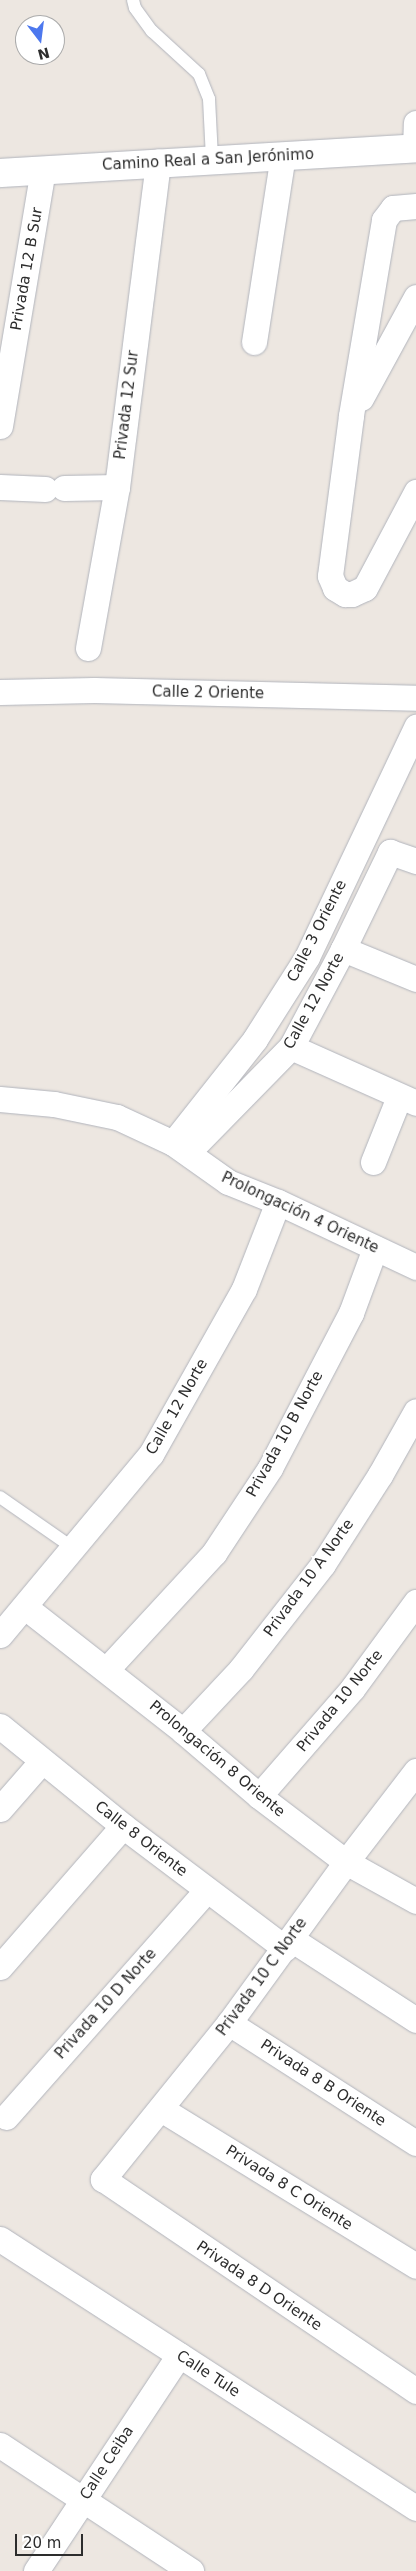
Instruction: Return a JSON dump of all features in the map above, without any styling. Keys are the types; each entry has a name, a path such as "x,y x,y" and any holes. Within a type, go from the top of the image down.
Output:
{"street":[{"name":"Camino Real a San Jerónimo","path":"2,171 283,155 416,140"},
{"path":"254,342 283,155"},
{"name":"Privada 12 Sur","path":"88,648 117,487 158,162"},
{"name":"Privada 12 B Sur","path":"0,426 43,170"},
{"path":"416,206 394,208 384,220 351,416 330,576 335,588 340,592 352,594 365,588 416,492"},
{"path":"351,416 416,297"},
{"path":"0,487 55,489 117,487"},
{"name":"Calle 2 Oriente","path":"0,692 94,690 416,698"},
{"name":"Calle 3 Oriente","path":"180,1147 255,1040 307,956 416,727"},
{"name":"Calle 12 Norte","path":"180,1147 291,1048 343,949 390,852 416,861"},
{"path":"343,949 416,979"},
{"path":"291,1048 408,1100 373,1162"},
{"name":"Prolongación 4 Oriente","path":"0,1099 54,1104 117,1117 180,1147 228,1182 278,1202 416,1267"},
{"name":"Calle 12 Norte","path":"2,1628 25,1606 152,1454 244,1289 278,1202"},
{"name":"Privada 10 B Norte","path":"107,1670 214,1553 270,1468 351,1313 375,1248"},
{"name":"Privada 10 A Norte","path":"183,1731 241,1669 322,1564 380,1475 416,1411"},
{"name":"Privada 10 Norte","path":"259,1796 352,1690 416,1602"},
{"name":"Prolongación 8 Oriente","path":"25,1606 183,1731 259,1796 346,1862 416,1901"},
{"name":"Calle 8 Oriente","path":"0,1726 207,1890 288,1943 416,2020"},
{"path":"0,1809 42,1761"},
{"name":"Privada 10 C Norte","path":"103,2179 162,2109 229,2023 346,1862 416,1771"},
{"path":"0,1967 124,1826"},
{"name":"Privada 10 D Norte","path":"6,2117 207,1890"},
{"name":"Privada 8 B Oriente","path":"229,2023 416,2143"},
{"name":"Privada 8 C Oriente","path":"162,2109 416,2266"},
{"name":"Privada 8 D Oriente","path":"103,2179 416,2391"},
{"name":"Calle Tule","path":"0,2239 416,2508"},
{"name":"Calle Ceiba","path":"36,2571 179,2355"},
{"path":"0,2445 191,2571"}],"lane":[{"path":"133,0 136,8 152,31 199,74 209,99 212,159"},
{"path":"0,1497 73,1548"}]}
